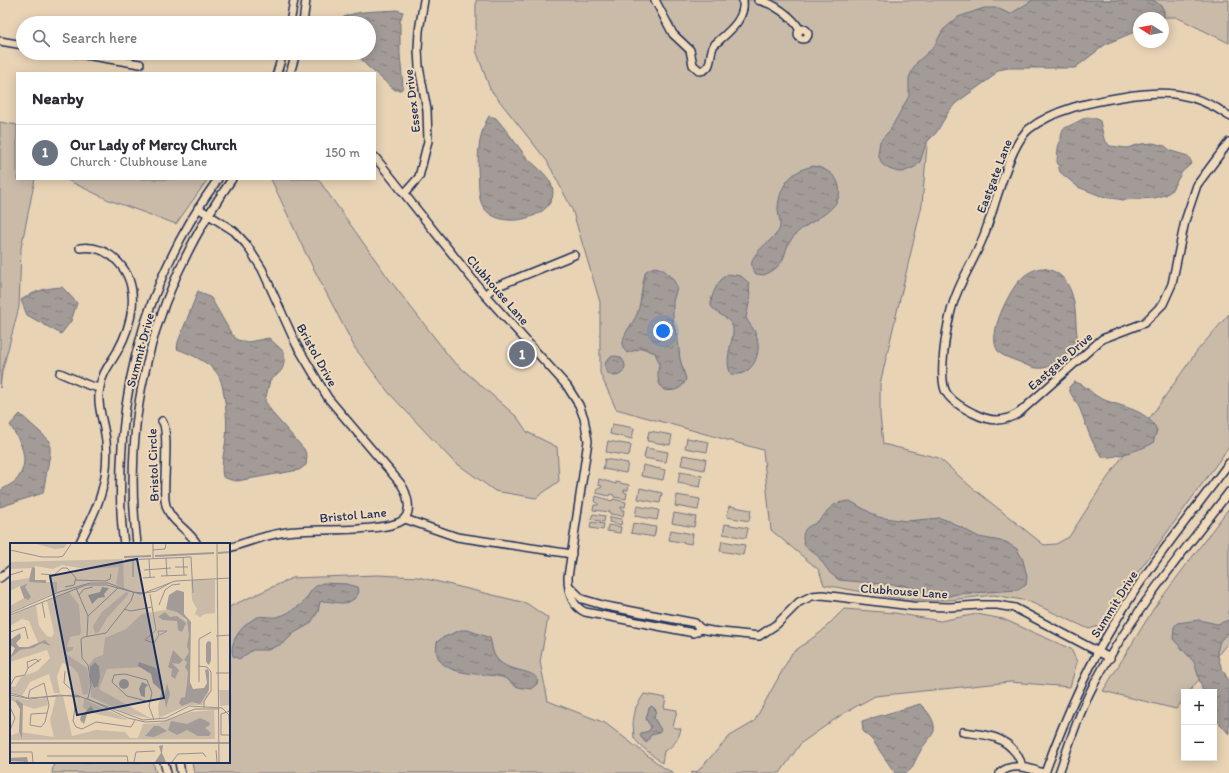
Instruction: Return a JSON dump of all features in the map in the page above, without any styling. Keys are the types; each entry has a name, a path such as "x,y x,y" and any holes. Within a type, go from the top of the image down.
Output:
{"street":[{"path":"291,16 294,0"},
{"path":"304,16 306,0"},
{"name":"Essex Drive","path":"405,193 419,177 428,141 427,110 419,67 418,49 424,0"},
{"path":"655,0 673,34 690,50 693,65 700,71 704,71 710,64 711,50 714,45 740,19 744,0"},
{"path":"758,0 769,4 795,21 800,30"},
{"path":"0,41 16,44"},
{"path":"116,60 140,64"},
{"path":"277,72 281,60"},
{"path":"290,72 294,60"},
{"name":"Eastgate Lane","path":"956,294 982,240 1019,139 1046,118 1076,106 1134,95 1166,92 1195,98 1208,103 1229,116"},
{"name":"Eastgate Drive","path":"956,294 950,313 944,345 945,389 956,402 980,416 996,421 1009,418 1020,412 1102,339 1144,323 1163,304 1172,284 1185,221 1197,185 1229,142"},
{"name":"Clubhouse Lane","path":"376,159 405,193 418,213 485,295 567,386 579,405 584,418 588,441 587,457 568,577 574,604 585,612 694,633 701,629"},
{"name":"Summit Drive","path":"124,543 121,514 122,443 128,384 137,346 156,291 188,223 217,180"},
{"name":"Summit Drive","path":"137,543 134,521 133,460 142,383 152,341 166,299 184,258 208,214 231,180"},
{"name":"Bristol Drive","path":"198,208 234,231 256,259 296,344 328,398 404,488 408,501 408,510 405,519"},
{"path":"79,543 98,505 106,473 106,440 99,408 99,388 105,368 116,353 126,331 132,303 132,288 124,268 114,258 100,250 90,247 80,248"},
{"path":"485,295 493,288 574,255"},
{"path":"60,373 99,388"},
{"name":"Bristol Circle","path":"162,421 166,429 164,479 166,506 173,519 189,532 196,543"},
{"name":"Summit Drive","path":"1044,773 1071,706 1116,619 1133,593 1229,463"},
{"name":"Summit Drive","path":"1059,773 1092,690 1110,658 1139,612 1229,492"},
{"name":"Bristol Lane","path":"230,548 296,531 366,528 397,524 405,519 457,537 572,554"},
{"path":"0,578 10,570"},
{"name":"Clubhouse Lane","path":"570,586 582,599 606,606 695,623 701,629 731,634 759,636 777,624 799,602 812,596 822,595 912,606 950,607 979,605 1015,608 1110,658"},
{"path":"963,732 999,737 1006,741 1021,760 1022,767"},
{"path":"164,763 167,773"},
{"path":"179,763 181,773"},
{"path":"1000,773 1012,767 1022,767 1044,773"}],"shaded area":[{"path":"476,0 1229,0 1229,43 1176,17 1169,17 1169,12 1133,12 1133,17 1029,18 929,121 922,205 880,384 880,415 883,444 939,458 970,486 1044,545 1056,544 1069,537 1101,487 1197,351 1229,314 1229,447 1099,626 1089,629 1028,601 994,595 949,600 908,600 824,585 819,570 771,530 763,450 616,409 600,373 600,302 572,209 547,161 490,89 476,50"},
{"path":"0,122 16,125 16,180 35,180 21,248 19,307 2,372 0,388"},
{"path":"67,180 207,180 176,224 109,200"},
{"path":"271,180 319,180 389,279 452,360 517,417 527,432 557,447 559,481 536,498 495,491 452,460 389,393 355,348 305,252"},
{"path":"612,424 634,428 632,439 610,434"},
{"path":"649,431 672,435 670,445 647,441"},
{"path":"687,438 709,442 707,452 685,448"},
{"path":"608,441 631,445 629,456 606,452"},
{"path":"646,448 668,452 666,462 644,458"},
{"path":"683,455 706,459 704,470 681,465"},
{"path":"605,459 628,463 626,473 603,469"},
{"path":"643,465 665,470 663,480 641,476"},
{"path":"680,472 702,476 700,487 678,483"},
{"path":"599,479 616,484 616,482 629,485 628,490 624,490 624,492 627,493 626,499 614,497 614,495 610,494 609,496 596,493 597,488 601,488 602,486 598,485"},
{"path":"640,488 662,493 660,503 638,499"},
{"path":"677,495 700,499 698,510 675,506"},
{"path":"596,496 612,501 613,499 626,502 625,507 621,507 621,510 624,510 623,516 610,514 610,512 593,510 594,505 598,505 598,503 595,502"},
{"path":"637,506 659,510 657,520 635,516"},
{"path":"729,506 751,510 749,521 727,517"},
{"path":"1229,508 1229,641 1191,689 1181,689 1181,703 1176,709 1103,691 1154,608"},
{"path":"674,513 696,517 694,527 672,523"},
{"path":"593,514 605,516 604,522 591,519"},
{"path":"610,517 622,519 621,525 609,522"},
{"path":"591,522 604,524 603,530 590,528"},
{"path":"633,523 656,527 654,537 631,533"},
{"path":"725,524 748,528 746,538 723,534"},
{"path":"608,525 621,527 620,533 607,531"},
{"path":"671,530 693,534 691,544 669,540"},
{"path":"722,541 745,545 743,555 720,551"},
{"path":"378,575 418,577 526,603 548,618 540,662 548,701 605,723 664,768 674,773 194,773 192,763 230,763 230,607 292,578"},
{"path":"844,609 895,613 940,621 977,614 1003,619 1071,649 1077,662 1070,687 1010,682 875,696 844,713 801,743 780,773 691,773 698,771 730,736 754,722 792,653 821,632"},
{"path":"644,694 666,698 664,708 677,710 673,727 681,729 675,742 664,751 662,763 640,745 634,738 633,722 636,707"},
{"path":"54,763 153,763 156,773 52,773"}],"water":[{"path":"1033,0 1152,0 1162,7 1164,12 1133,12 1133,33 1106,44 1075,68 1009,68 998,70 992,77 956,103 949,111 936,133 926,143 920,162 915,167 903,172 898,172 889,169 882,164 878,154 880,141 890,130 909,96 909,78 917,62 933,48 943,30 958,17 984,8 997,8 1010,14"},
{"path":"397,10 403,12 400,21 400,54 403,87 401,90 395,90 362,60 376,60 376,16 346,16 372,11"},
{"path":"489,116 496,118 527,158 550,181 552,186 552,198 547,207 537,214 524,219 511,220 498,218 488,212 481,202 478,169 479,149 481,135"},
{"path":"1087,117 1095,118 1100,121 1104,139 1110,146 1127,148 1141,144 1153,143 1165,146 1171,151 1188,156 1192,163 1182,172 1171,191 1166,195 1154,198 1123,200 1101,196 1078,187 1060,172 1057,161 1058,148 1063,129"},
{"path":"814,166 829,172 837,180 840,193 837,201 825,214 800,230 794,236 787,247 782,262 778,266 764,275 756,274 752,268 752,262 755,256 779,230 780,224 778,209 784,186 793,175 799,171"},
{"path":"654,267 662,269 668,274 677,287 673,302 673,323 678,339 680,359 686,379 683,385 678,389 671,391 664,390 661,387 658,377 659,362 655,353 642,348 627,353 623,348 625,334 639,309 646,271"},
{"path":"1041,268 1051,270 1059,274 1065,280 1074,305 1077,338 1073,351 1069,354 1050,366 1045,368 1035,368 1001,354 996,348 995,339 996,329 1003,307 1014,288 1026,275"},
{"path":"728,274 741,276 749,283 750,299 746,318 754,330 758,342 757,356 754,362 745,372 739,374 731,374 728,361 733,335 732,325 711,306 712,297 716,288 721,279"},
{"path":"62,287 77,303 71,321 61,334 27,315 21,300 40,290"},
{"path":"198,291 211,298 231,333 237,340 248,342 269,338 284,352 282,369 270,380 265,401 274,415 304,449 307,456 306,465 299,470 237,481 223,477 222,462 227,423 224,394 220,378 214,369 204,362 177,349 178,342"},
{"path":"615,356 622,359 625,366 622,373 615,376 608,373 605,366 608,359"},
{"path":"1074,382 1084,386 1098,397 1139,412 1146,417 1152,422 1157,430 1153,443 1128,453 1112,457 1103,457 1094,445 1077,403 1070,391 1069,387"},
{"path":"20,414 50,441 50,454 43,493 0,507 0,491 17,480 24,464 23,450 10,425"},
{"path":"850,501 878,517 906,521 940,518 949,521 979,537 1006,542 1017,549 1023,560 1027,577 1026,585 1018,590 957,594 938,599 926,595 919,590 905,586 839,580 830,573 817,555 805,546 803,536 806,529 822,518 834,505"},
{"path":"323,583 347,584 358,587 359,592 355,598 345,603 320,602 318,612 310,624 294,633 284,643 268,650 253,650 239,659 233,656 232,651 235,639 247,623 258,617 277,617 287,613 303,603 314,588"},
{"path":"1199,620 1217,624 1229,620 1229,632 1220,641 1217,652 1221,667 1229,681 1229,734 1217,720 1217,689 1202,689 1194,662 1173,639 1174,627 1177,623"},
{"path":"461,630 468,630 490,638 494,654 500,662 505,666 530,673 538,680 537,684 531,689 521,688 515,686 502,677 459,672 449,668 441,662 437,654 437,642 442,638"},
{"path":"920,704 934,723 934,731 921,749 909,771 907,773 895,773 873,741 863,731 862,721"},
{"path":"652,706 656,710 654,718 661,730 659,733 651,735 646,743 640,736 641,733 649,731 651,727 646,719 649,708"}],"place":[{"name":"Our Lady of Mercy Church","path":"522,354"}]}
